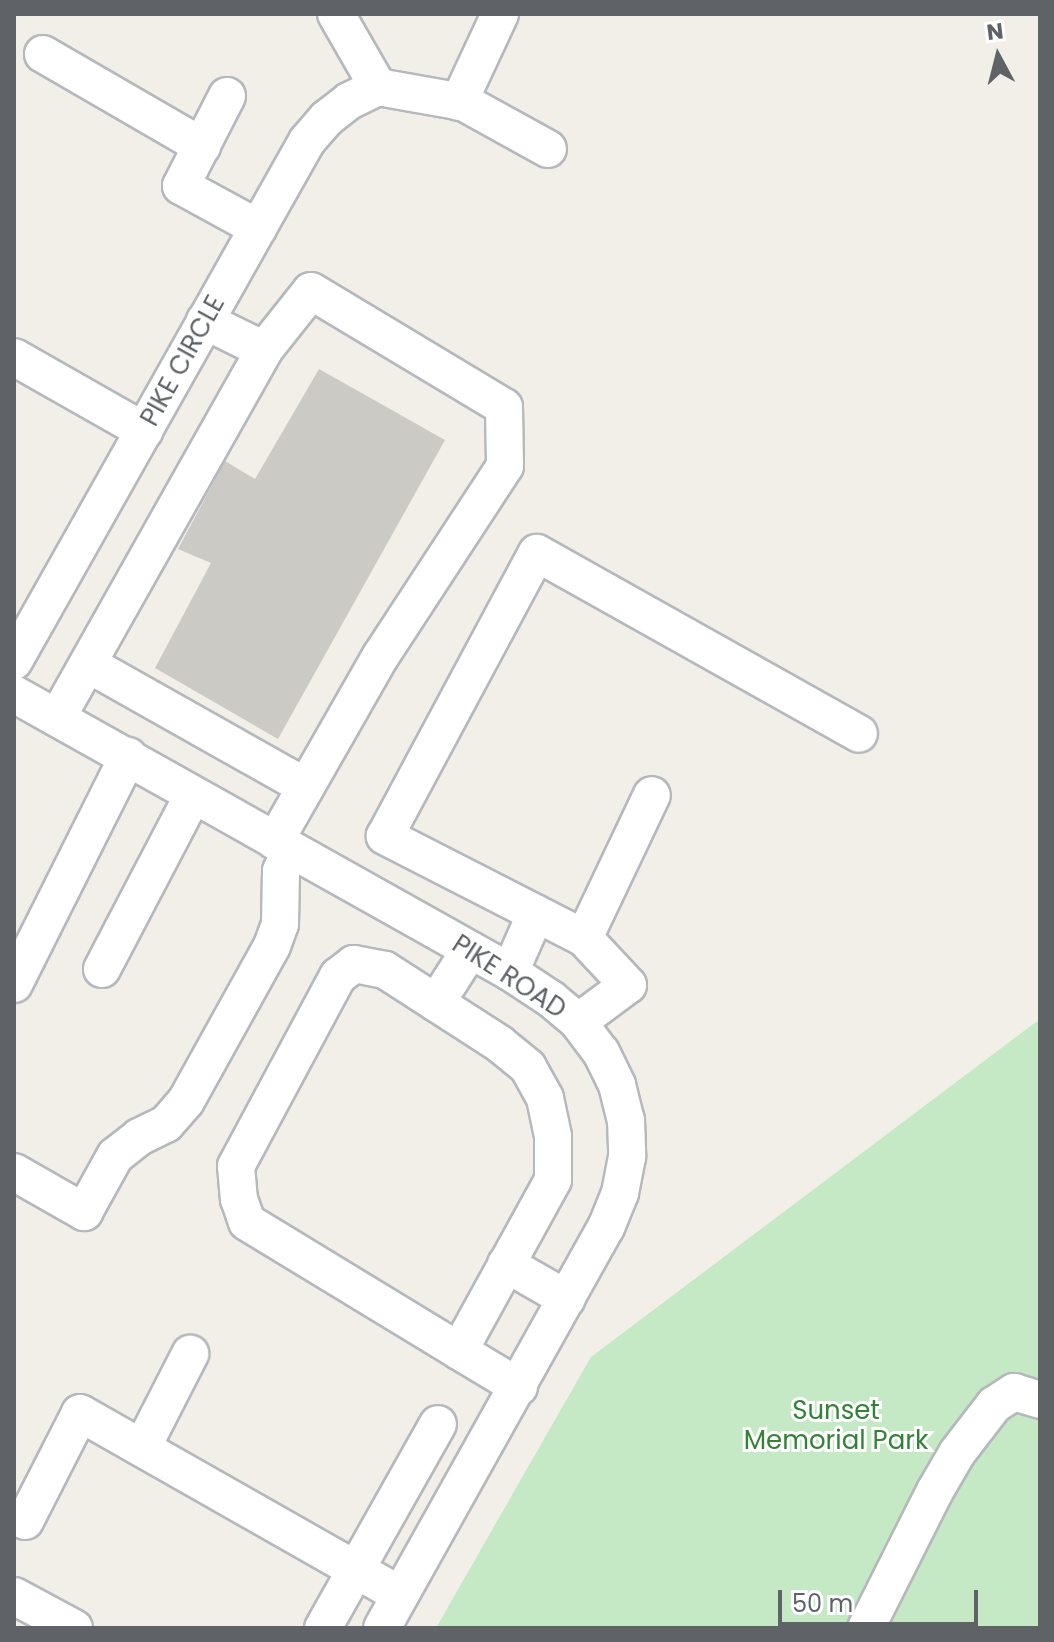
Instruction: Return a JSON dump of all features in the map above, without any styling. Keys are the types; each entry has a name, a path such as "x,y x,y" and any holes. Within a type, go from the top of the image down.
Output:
{"street":[{"path":"336,14 378,87 459,102 548,149"},
{"path":"459,102 500,14"},
{"path":"43,54 202,146"},
{"name":"PIKE CIRCLE","path":"14,661 307,141 326,119 349,101 378,87"},
{"path":"227,96 181,186 258,228"},
{"path":"14,1172 84,1212 115,1156 139,1137 166,1124 186,1101 272,946 280,924 283,846 306,787 380,657 505,466 504,407 311,291 264,350 57,718"},
{"path":"205,321 264,350"},
{"path":"14,357 144,431"},
{"path":"578,1022 628,985 584,938 385,836 537,553 859,734"},
{"path":"88,664 306,787"},
{"name":"PIKE ROAD","path":"17,703 57,718 128,756 510,972 551,999 578,1022 601,1052 617,1085 626,1120 627,1157 620,1193 611,1216 519,1387 382,1628"},
{"path":"14,984 128,756"},
{"path":"102,969 193,795"},
{"path":"584,938 652,795"},
{"path":"379,899 407,847"},
{"path":"510,972 536,913"},
{"path":"436,1003 470,950"},
{"path":"459,1351 553,1180 553,1136 545,1098 528,1067 500,1044 385,970 354,964 338,976 236,1166 239,1199 247,1222 459,1351 519,1387"},
{"path":"506,1264 567,1299"},
{"path":"142,1448 190,1354"},
{"path":"866,1628 935,1491 994,1405 1014,1392 1040,1400"},
{"path":"25,1521 80,1413 400,1595"},
{"path":"323,1628 438,1424"},
{"path":"14,1596 74,1628"}],"green space":[{"name":"Sunset Memorial Park","path":"1040,1022 1040,1628 436,1628 591,1357"}],"building":[{"path":"319,369 445,440 278,739 155,668 211,563 178,549 225,461 255,479"}]}
